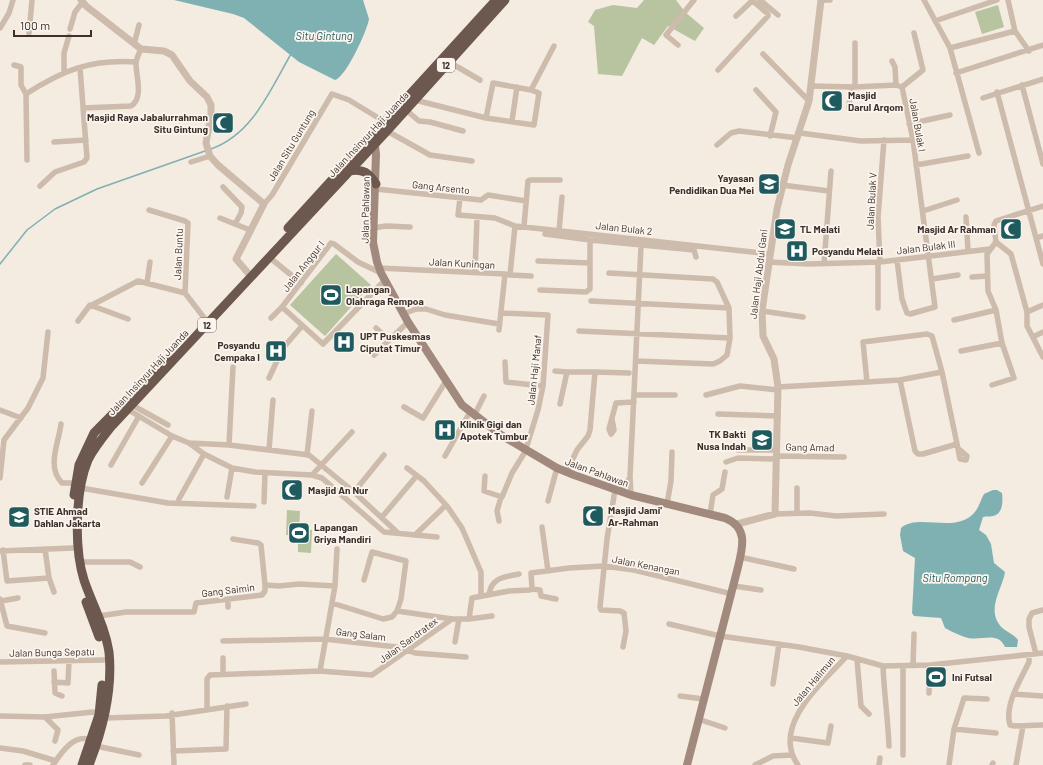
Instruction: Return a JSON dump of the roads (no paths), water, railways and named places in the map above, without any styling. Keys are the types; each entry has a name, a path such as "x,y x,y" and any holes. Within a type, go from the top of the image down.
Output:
{"highway":[{"name":"Jalan Insinyur Haji Juanda","path":"89,765 94,743 103,716 109,654 99,616 86,586 80,562 78,485 90,455 104,436 130,407 349,171 374,140 496,0"},
{"name":"Jalan Insinyur Haji Juanda","path":"386,127 406,110 505,0"},
{"name":"Jalan Insinyur Haji Juanda","path":"103,716 104,660 100,638 77,576 73,548 79,465 94,433 248,273 334,176 374,140"},
{"path":"349,171 357,169 365,172 371,176 376,187"},
{"name":"Jalan Insinyur Haji Juanda","path":"82,765 94,743"}],"main road":[{"name":"Jalan Pahlawan","path":"374,140 376,187 373,242 382,274 403,314 458,400 472,414 501,435 526,448 557,468 617,491 710,514 731,520 737,524"},
{"path":"687,765 703,699 733,590 740,557 742,537 737,524"}],"street":[{"path":"0,28 9,13 13,0"},
{"path":"29,33 32,0"},
{"path":"678,45 666,35 694,0"},
{"path":"718,70 768,16 768,14 753,0 736,16"},
{"path":"760,0 778,15"},
{"path":"822,0 830,0"},
{"name":"Jalan Haji Abdul Gani","path":"775,514 778,389 774,359 763,336 762,311 768,262 782,185 809,101 822,0"},
{"path":"924,0 950,48 979,153"},
{"path":"935,21 997,0"},
{"path":"1008,0 1015,32 1029,51"},
{"path":"70,29 75,12 82,2 141,49 164,51 172,55 190,81 207,97 211,111 206,143 209,152 218,166 264,204 236,259 248,273"},
{"path":"134,44 139,25"},
{"path":"950,48 1015,32"},
{"path":"811,86 899,86 923,70 914,33"},
{"path":"64,72 64,53 69,36"},
{"path":"849,108 853,87 855,43"},
{"path":"956,72 1029,51 1043,45"},
{"path":"531,90 554,46"},
{"path":"83,108 134,104 138,98 136,62 141,49"},
{"path":"763,54 809,101"},
{"path":"26,94 64,72 101,61 136,62"},
{"name":"Jalan Bulak I","path":"892,61 896,67 899,86 913,140 930,256"},
{"path":"449,62 480,80"},
{"path":"14,65 21,67 22,85 26,94 27,160"},
{"path":"40,186 55,172 86,161 86,140 80,68"},
{"path":"983,98 997,92 1043,79"},
{"path":"415,100 486,118 533,125 535,124 540,94 531,90 493,83 486,118"},
{"path":"1022,85 1043,164"},
{"path":"512,121 517,87"},
{"path":"756,90 776,112 770,136"},
{"path":"997,92 1043,264"},
{"name":"Jalan Situ Guntung","path":"264,204 272,195 332,94 349,100 386,127"},
{"path":"406,110 419,121 430,122 463,131"},
{"path":"909,124 950,115"},
{"path":"386,127 430,155 472,161"},
{"path":"717,145 735,131 770,136 799,135 848,140 913,140"},
{"path":"54,142 86,140"},
{"name":"Jalan Bulak V","path":"878,308 878,217 884,140"},
{"path":"191,162 209,152"},
{"path":"916,165 968,156"},
{"path":"824,264 831,171"},
{"path":"524,226 527,183 530,180 560,180"},
{"path":"782,185 829,191"},
{"path":"223,186 242,207 236,224"},
{"name":"Gang Arsento","path":"376,187 481,200 488,195 526,201"},
{"path":"560,231 562,197"},
{"name":"Jalan Bulak 2","path":"460,198 458,215 495,218 515,226 638,238 770,254"},
{"path":"923,211 957,200"},
{"path":"1043,206 996,221 994,225 996,242 1011,254 1027,312 1027,326 1043,357"},
{"name":"Jalan Buntu","path":"149,210 188,223 185,293 205,319"},
{"path":"475,273 477,217"},
{"path":"966,217 968,251"},
{"path":"220,218 250,230"},
{"path":"373,228 386,226 410,227"},
{"path":"515,226 507,275 531,276"},
{"path":"545,234 642,246 694,250 696,257"},
{"path":"1036,238 1043,236"},
{"path":"540,290 588,292 590,240"},
{"path":"992,385 1014,378 1002,343 996,310 988,291 987,254 996,242"},
{"name":"Jalan Anggur I","path":"332,243 358,262 382,274 325,344 322,344 282,307 301,283 332,243"},
{"path":"631,495 630,477 642,246"},
{"name":"Jalan Bulak III","path":"768,262 824,264 879,262 990,249"},
{"path":"897,260 902,299 907,313 910,314 936,306 930,256"},
{"path":"269,257 301,283"},
{"path":"538,261 590,264"},
{"path":"147,283 150,262"},
{"name":"Jalan Kuningan","path":"382,274 475,273 507,275 499,327 445,315 426,309 416,309 403,314"},
{"path":"609,273 715,280 729,308 730,338 727,355 720,361 713,364 636,361"},
{"path":"932,279 958,275"},
{"path":"972,277 987,276"},
{"path":"78,321 87,306 92,305 136,282 147,283 185,293"},
{"path":"591,301 729,308"},
{"path":"92,305 128,319"},
{"path":"1027,312 1043,305"},
{"path":"271,318 282,307"},
{"path":"954,320 996,310"},
{"path":"762,311 803,317"},
{"name":"Jalan Haji Manaf","path":"500,497 526,448 538,410 543,386 548,315 501,313"},
{"path":"374,355 408,322"},
{"path":"269,378 283,348 302,326"},
{"path":"376,328 389,340"},
{"path":"580,331 730,338"},
{"path":"0,478 4,440 21,418 43,378 48,332"},
{"path":"1033,336 1043,332"},
{"path":"867,382 863,343 866,340 929,334 932,337 942,372 957,444 960,450"},
{"path":"961,351 1002,343"},
{"path":"505,362 506,382 543,386"},
{"path":"229,445 234,367"},
{"path":"555,371 629,373"},
{"path":"560,404 567,372"},
{"path":"567,471 577,450 588,436 590,430 595,372"},
{"path":"706,396 740,386 778,389 900,380 942,372"},
{"path":"900,380 916,452 923,454 957,444"},
{"path":"404,407 423,418 446,381"},
{"path":"612,419 616,404 634,398 674,395"},
{"path":"445,456 484,396"},
{"path":"269,450 273,400"},
{"path":"130,407 139,416 172,436 189,443 204,454 232,468 242,471 312,475 329,483 384,532 437,537"},
{"path":"130,407 168,425"},
{"path":"0,410 21,418"},
{"path":"307,455 312,412"},
{"path":"718,414 778,416"},
{"path":"110,465 139,416"},
{"path":"61,424 59,437 56,444 55,474 62,483 168,503 254,506"},
{"path":"312,475 352,432"},
{"path":"142,483 172,436"},
{"path":"189,443 229,445 307,455 322,465 354,492 382,517 398,534"},
{"path":"738,450 776,455"},
{"path":"667,504 671,481 672,452"},
{"path":"179,499 204,454"},
{"path":"354,492 384,455"},
{"path":"726,462 738,458 776,455"},
{"name":"Gang Amad","path":"776,455 844,457"},
{"path":"227,498 232,468"},
{"path":"407,468 424,481 447,506 462,528 481,572 481,596"},
{"path":"548,501 557,468"},
{"path":"710,514 713,495 722,489 725,472"},
{"path":"264,502 265,473"},
{"path":"484,476 484,491 500,497 497,511 499,521"},
{"path":"624,647 626,631 624,613 600,608 600,596 617,491 630,477"},
{"path":"382,517 414,479"},
{"path":"797,488 797,513"},
{"path":"415,535 443,508"},
{"path":"737,524 775,514 810,512 836,516 884,514"},
{"path":"542,527 548,570"},
{"path":"234,540 261,545 265,585"},
{"path":"49,578 7,582 1,550 73,548"},
{"path":"46,549 49,578 54,592"},
{"path":"320,671 324,639 335,586 338,549"},
{"path":"332,603 382,619 392,618 397,611 401,599 406,561 372,552 364,580"},
{"path":"740,557 794,569"},
{"path":"80,562 130,562 140,567"},
{"name":"Jalan Kenangan","path":"531,589 531,573 548,570 604,566 634,570 733,590 761,590"},
{"path":"489,595 490,586 496,580 519,574"},
{"name":"Gang Saimin","path":"99,616 126,612 194,612 196,603 262,595 265,591 265,585 277,586 293,584 335,586"},
{"path":"469,619 471,599 481,596 531,589 540,590 541,596 545,598 556,599"},
{"path":"18,598 1,600 7,626 44,633"},
{"path":"228,599 228,607"},
{"path":"1036,654 1029,619 1032,613 1043,610"},
{"name":"Jalan Sandratex","path":"397,611 452,619"},
{"path":"452,619 469,619 492,616"},
{"name":"Jalan Sandratex","path":"206,709 207,678 210,675 320,671 372,675 452,619"},
{"path":"455,642 459,619"},
{"path":"669,624 720,636 779,644 847,656 857,660 884,666 930,665 1043,653"},
{"path":"913,666 914,634"},
{"name":"Gang Salam","path":"223,641 324,639 398,647 415,653 466,657"},
{"path":"773,684 779,644"},
{"path":"1029,655 1028,662 1014,694 1009,721 1010,725 1043,725"},
{"name":"Jalan Halimun","path":"798,765 792,755 791,738 793,724 800,708 847,656"},
{"path":"223,658 223,674"},
{"name":"Jalan Bunga Sepatu","path":"0,662 104,660"},
{"path":"857,660 861,706 869,714"},
{"path":"54,682 68,683 69,661"},
{"path":"929,693 930,665"},
{"path":"884,666 884,707 888,718 889,746"},
{"path":"903,666 903,755"},
{"path":"54,671 55,693 62,696"},
{"path":"1014,694 1043,696"},
{"path":"680,696 703,699"},
{"path":"949,765 954,729 964,698 987,700"},
{"path":"0,716 45,717 93,712 103,716 173,714 246,704"},
{"path":"173,751 226,749 227,706"},
{"path":"173,714 174,765"},
{"path":"45,717 58,730 55,741"},
{"path":"698,719 725,728"},
{"path":"791,738 828,742 831,726"},
{"path":"1016,765 1023,726"},
{"path":"954,729 996,733"},
{"path":"0,748 23,751 54,763 75,741 83,738 94,743 139,755"},
{"path":"755,765 773,756 792,755"},
{"path":"879,765 880,758"},
{"path":"25,765 30,765"}],"water":[{"name":"Situ Gintung","path":"174,0 363,0 369,19 360,43 350,63 340,77 335,80 299,62 244,18"},
{"name":"Situ Rompang","path":"997,490 1002,493 1001,510 996,515 983,517 979,530 986,535 991,544 994,563 1005,572 995,604 996,618 1005,630 1018,640 1017,647 1005,647 1002,642 994,638 973,639 962,636 945,628 941,618 914,616 912,613 915,558 903,551 900,535 901,528 908,524 917,522 947,523 966,519 976,511 984,494"}],"waterway":[{"path":"211,149 226,142 249,122 268,96 291,54"},
{"path":"0,264 27,230 55,209 97,189 205,151"}],"place":[{"name":"Masjid Darul Arqom","path":"832,101"},
{"name":"Masjid Raya Jabalurrahman Situ Gintung","path":"223,123"},
{"name":"Yayasan Pendidikan Dua Mei","path":"769,184"},
{"name":"TL Melati","path":"785,229"},
{"name":"Masjid Ar Rahman","path":"1011,229"},
{"name":"Posyandu Melati","path":"797,251"},
{"name":"Lapangan Olahraga Rempoa","path":"331,295"},
{"name":"UPT Puskesmas Ciputat Timur","path":"344,342"},
{"name":"Posyandu Cempaka I","path":"276,351"},
{"name":"Klinik Gigi dan Apotek Tumbur","path":"445,430"},
{"name":"TK Bakti Nusa Indah","path":"762,440"},
{"name":"Masjid An Nur","path":"292,490"},
{"name":"Masjid Jami' Ar-Rahman","path":"593,516"},
{"name":"STIE Ahmad Dahlan Jakarta","path":"19,517"},
{"name":"Lapangan Griya Mandiri","path":"299,533"},
{"name":"Ini Futsal","path":"936,677"}]}
